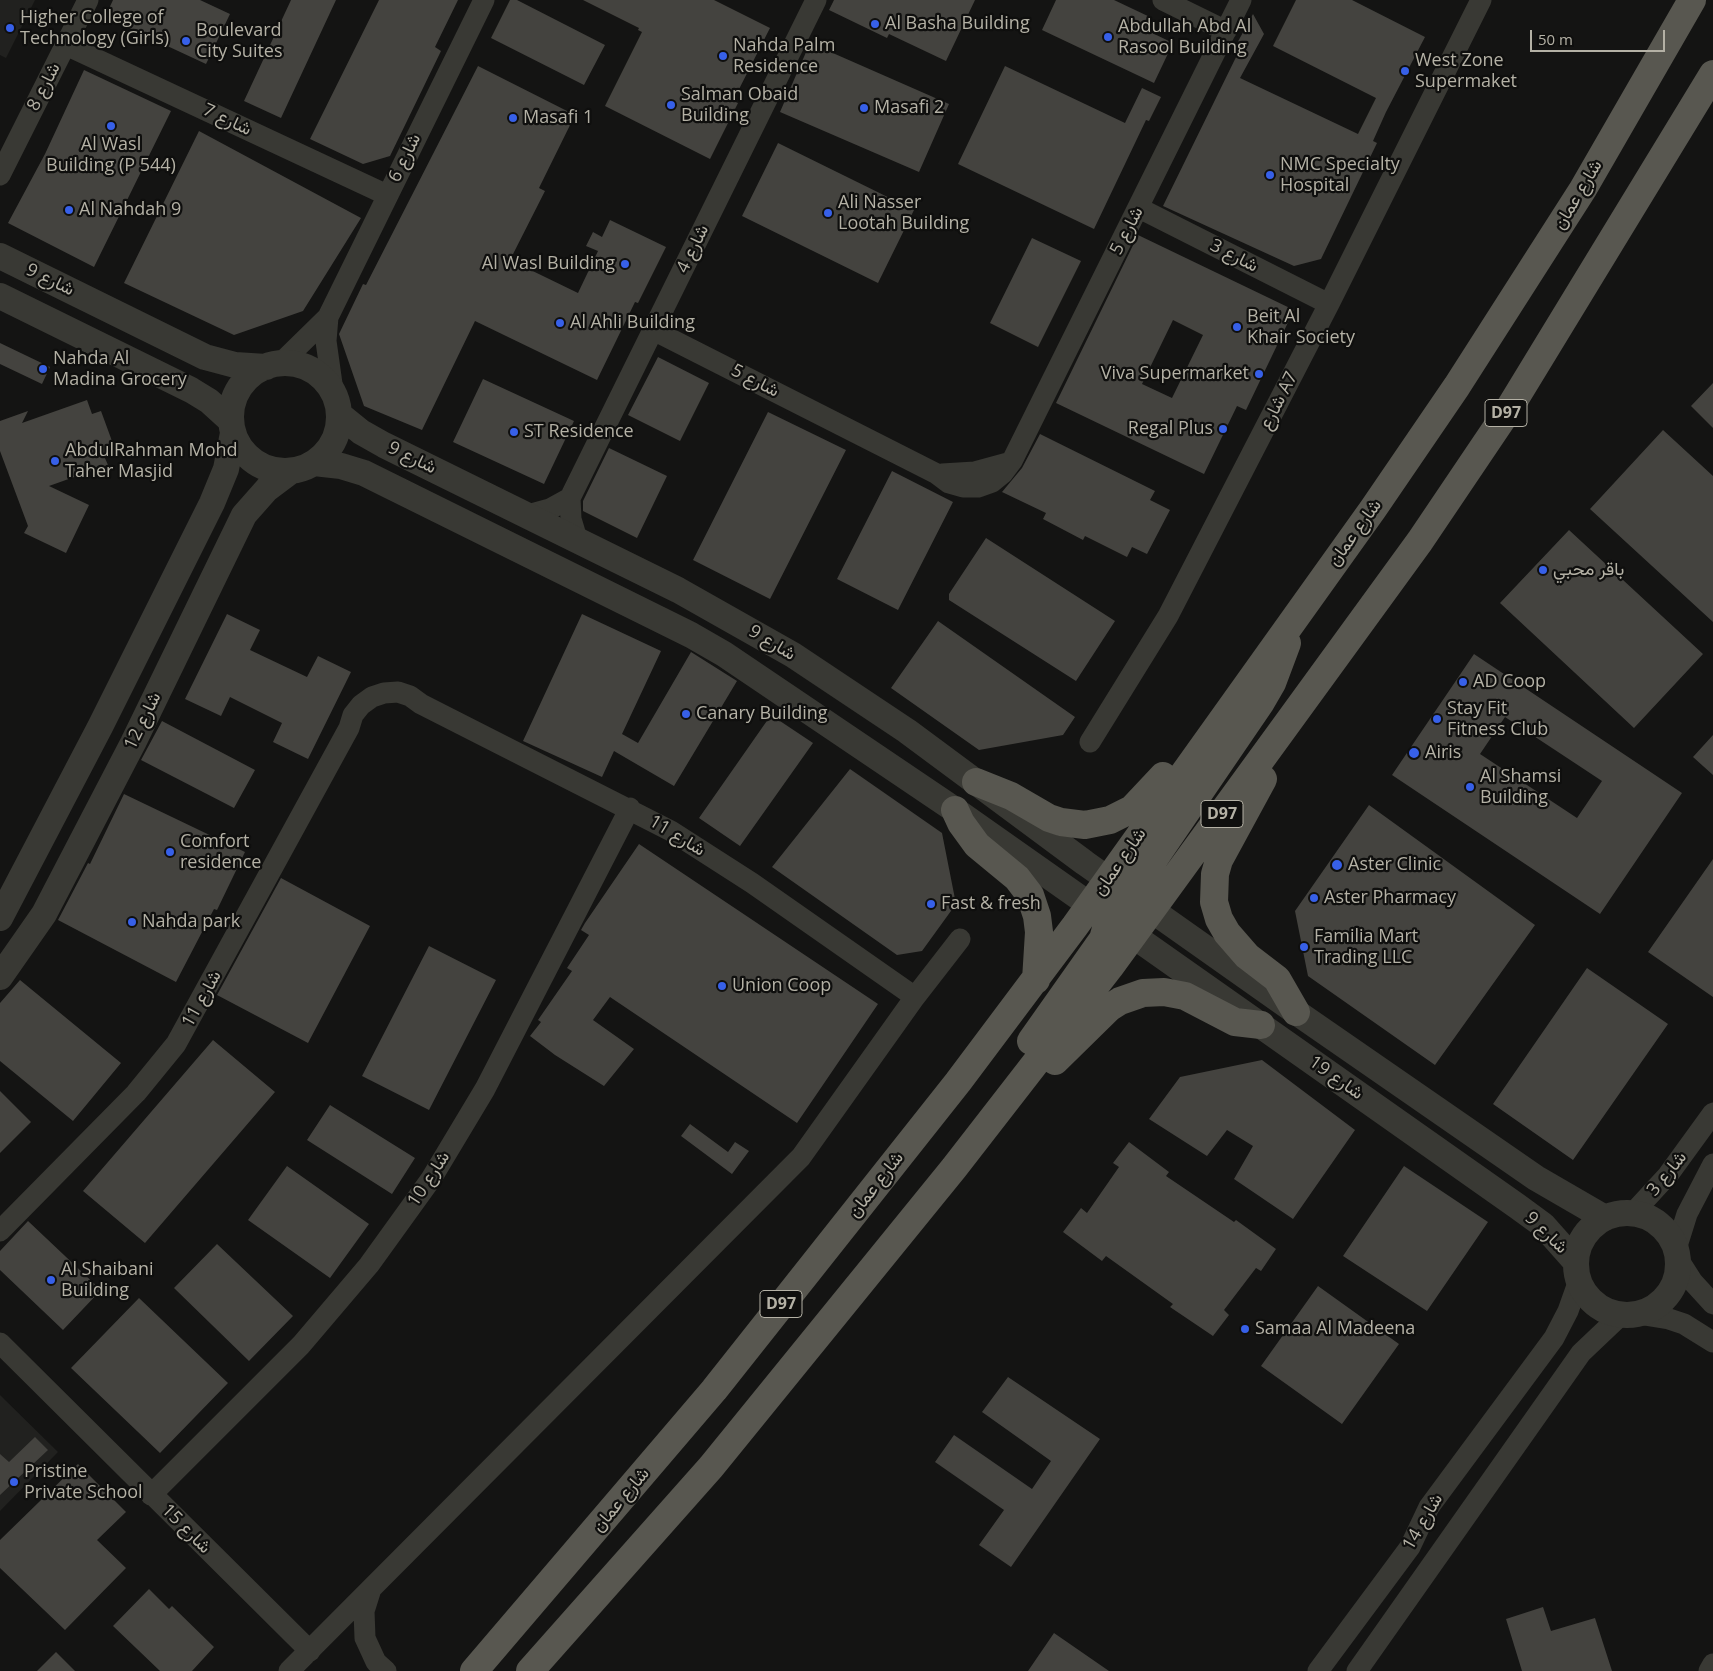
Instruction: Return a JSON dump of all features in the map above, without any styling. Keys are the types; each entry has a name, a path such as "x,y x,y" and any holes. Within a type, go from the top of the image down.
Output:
{"main road":[{"name":"شارع عمان","path":"1108,879 1373,509 1515,296 1583,188 1692,0"},
{"name":"D97","path":"1151,910 1420,541 1507,412 1713,74"},
{"path":"1144,943 1125,919 1124,911 1151,910 1282,662 1292,620"},
{"path":"1277,739 1255,798 1219,860 1215,874 1214,902 1218,918 1227,933 1247,956 1277,979 1296,1012"},
{"path":"976,782 1011,796 1054,820 1073,824 1098,823 1121,816 1132,809 1165,774 1199,751"},
{"path":"956,810 961,823 977,845 1017,878 1030,895 1037,916 1039,932 1036,980"},
{"path":"954,1168 982,1111 1102,938 1099,911 1108,879"},
{"name":"شارع عمان","path":"474,1671 714,1390 958,1082 1036,980 1099,911"},
{"name":"D97","path":"530,1671 711,1467 1022,1082 1144,943"},
{"path":"1022,1082 1061,1056 1109,1008 1143,993 1164,992 1180,994 1235,1022 1261,1025"}],"street":[{"name":"شارع 8","path":"0,175 88,0"},
{"name":"شارع 6","path":"336,403 326,341 328,317 484,0"},
{"name":"شارع 4","path":"570,498 816,0"},
{"path":"1163,0 1226,31"},
{"name":"شارع 5","path":"653,330 937,474 949,483 963,487 978,487 992,482 1003,473 1012,461 1241,0"},
{"name":"شارع A7","path":"1090,742 1159,632 1329,304 1481,0"},
{"name":"شارع 7","path":"66,45 387,195"},
{"name":"شارع 3","path":"1139,208 1329,304"},
{"name":"شارع 9","path":"4,254 205,357 235,365 274,365"},
{"name":"شارع 9","path":"0,296 191,390 215,406 232,427"},
{"name":"شارع 6","path":"274,365 328,317"},
{"path":"274,365 302,366 320,375 336,403 337,434 333,442 328,450 303,467 276,471 262,466 250,458 240,447 232,427 232,408 240,388 254,373 274,365"},
{"name":"شارع 9","path":"336,403 362,432 384,445 678,590 793,655 907,731 1151,910"},
{"name":"شارع 12","path":"0,918 96,736 212,503 226,470 232,427"},
{"name":"شارع 9","path":"303,467 341,466 364,473 691,635 724,654 845,734 1144,943"},
{"name":"شارع 12","path":"0,977 31,935 48,905 133,743 244,515 267,489 303,467"},
{"path":"528,515 550,509 570,498 571,519 576,539"},
{"name":"شارع 11","path":"0,1231 136,1093 176,1044 349,728 354,715 361,705 372,697 384,693 398,692 410,696 421,704 630,808 672,831 752,883 915,997"},
{"name":"شارع 10","path":"152,1495 301,1345 369,1265 431,1179 485,1089 630,808"},
{"path":"1151,910 1296,1012"},
{"path":"289,1671 802,1158 915,997 960,938"},
{"name":"شارع 19","path":"1144,943 1517,1206"},
{"name":"شارع 19","path":"1296,1012 1536,1178"},
{"name":"شارع 3","path":"1633,1214 1668,1174 1713,1113"},
{"name":"شارع 3","path":"1677,1254 1686,1214 1713,1164"},
{"name":"شارع 9","path":"1536,1178 1605,1218"},
{"name":"شارع 9","path":"1517,1206 1543,1225 1576,1272"},
{"path":"1712,1341 1684,1324 1670,1319 1629,1315 1599,1308 1590,1301 1576,1272 1584,1235 1605,1218 1619,1214 1647,1217 1660,1225 1669,1236 1692,1281 1713,1304"},
{"path":"1629,1315 1660,1304 1669,1294 1675,1283 1677,1254"},
{"name":"شارع 14","path":"1318,1671 1410,1547 1429,1507 1546,1350 1562,1325 1576,1272"},
{"name":"شارع 14","path":"1357,1671 1570,1368 1593,1340 1629,1315"},
{"name":"شارع 15","path":"0,1343 310,1651"},
{"path":"372,1589 364,1611 365,1638 376,1662 386,1671"},
{"path":"1709,1671 1713,1664"}],"shaded area":[{"name":"Higher College of Technology (Girls)","path":"0,0 35,0 6,58 0,55"},
{"name":"Pristine Private School","path":"0,1395 58,1452 0,1511"}],"building":[{"name":"Boulevard City Suites","path":"113,0 200,0 230,14 206,64 105,17"},
{"path":"291,0 336,0 281,118 244,101"},
{"path":"379,0 458,0 435,47 441,51 390,156 363,164 310,139"},
{"path":"510,0 517,0 605,45 584,85 491,38"},
{"path":"583,0 714,0 770,28 733,101 738,103 710,159 605,106 642,32 638,30 639,28"},
{"path":"834,0 975,0 946,61 889,34 887,38 829,10"},
{"name":"Abdullah Abd Al Rasool Building","path":"1056,0 1114,0 1152,18 1146,30 1173,43 1154,83 1042,30"},
{"name":"NMC Specialty Hospital","path":"1296,0 1352,0 1425,37 1386,112 1373,141 1377,143 1321,259 1294,266 1163,206 1240,49 1235,47 1253,14 1264,34 1240,78 1358,134 1376,98 1273,46"},
{"name":"Masafi 2","path":"810,43 949,104 919,172 780,112"},
{"path":"478,66 575,115 539,188 545,191 510,260 578,293 598,251 586,246 593,232 602,237 610,220 666,247 638,303 635,302 597,380 475,321 422,430 364,406 339,334 363,284 366,285"},
{"path":"1005,66 1125,123 1142,88 1161,97 1149,121 1146,120 1094,229 958,164"},
{"path":"84,70 171,111 94,267 8,223 45,154"},
{"path":"199,131 361,218 303,311 234,335 124,283"},
{"name":"Ali Nasser Lootah Building","path":"778,143 914,210 878,283 742,216"},
{"name":"Beit Al Khair Society","path":"1138,235 1294,310 1246,410 1237,406 1204,474 1056,403","holes":["1173,320 1203,335 1172,398 1142,384"]},
{"path":"1032,238 1081,261 1038,347 990,323"},
{"path":"0,343 50,367 42,384 0,364"},
{"path":"658,357 709,383 680,441 628,415"},
{"name":"ST Residence","path":"483,379 574,421 544,484 453,442"},
{"path":"1713,383 1713,428 1691,406"},
{"name":"AbdulRahman Mohd Taher Masjid","path":"87,400 92,414 101,411 116,452 104,456 108,465 49,486 89,505 66,553 24,533 28,526 0,451 0,421 28,411 22,423"},
{"path":"768,412 846,450 770,599 693,560"},
{"path":"1663,430 1713,476 1713,622 1590,509"},
{"path":"1040,434 1155,491 1150,500 1170,510 1147,554 1132,547 1127,557 1085,536 1083,540 1043,519 1046,513 1002,492 1022,468"},
{"path":"609,448 667,476 637,538 583,511 583,501"},
{"path":"892,471 953,502 898,610 837,579"},
{"path":"1569,530 1703,654 1634,728 1500,603"},
{"path":"986,538 1115,621 1076,681 949,600 949,594"},
{"path":"227,614 260,630 250,650 307,677 318,656 351,672 308,759 273,742 282,723 230,697 221,716 185,699"},
{"path":"582,614 661,651 622,734 638,743 691,652 737,681 674,786 614,751 602,777 523,741"},
{"path":"938,621 1075,717 1063,735 979,750 891,688"},
{"name":"Al Shamsi Building","path":"1474,654 1682,793 1600,914 1392,775","holes":["1505,717 1602,781 1577,818 1480,754"]},
{"path":"771,715 813,743 740,846 699,818"},
{"path":"162,721 255,770 234,808 141,760"},
{"path":"1713,735 1713,775 1693,757"},
{"path":"850,769 942,833 956,904 922,951 897,955 772,867"},
{"path":"124,794 245,852 217,910 214,909 176,982 58,920 88,863 90,864"},
{"path":"1369,805 1535,925 1435,1065 1308,976 1295,911"},
{"name":"Union Coop","path":"639,844 878,1004 797,1123 610,997 593,1020 634,1049 604,1086 555,1055 530,1036 541,1022 538,1020 572,971 567,968 589,935 581,930"},
{"path":"1713,859 1713,997 1648,952"},
{"path":"281,878 370,926 308,1043 217,995"},
{"path":"429,946 496,980 429,1110 362,1076"},
{"path":"1587,968 1668,1024 1573,1160 1493,1104"},
{"path":"20,980 121,1063 73,1121 0,1061 0,1003"},
{"path":"213,1040 275,1092 145,1243 83,1191"},
{"path":"1262,1060 1355,1130 1293,1219 1234,1179 1253,1146 1227,1130 1207,1156 1149,1119 1180,1077"},
{"path":"0,1091 31,1122 0,1153"},
{"path":"330,1105 415,1158 392,1194 307,1140"},
{"path":"690,1124 728,1152 735,1142 749,1151 732,1174 681,1136"},
{"path":"1129,1142 1169,1172 1166,1176 1234,1222 1236,1220 1276,1249 1261,1271 1256,1268 1224,1310 1229,1315 1213,1336 1170,1307 1173,1304 1106,1256 1102,1261 1063,1232 1081,1208 1087,1213 1119,1167 1113,1163"},
{"path":"287,1166 369,1224 330,1278 248,1220"},
{"path":"1404,1166 1488,1222 1427,1311 1343,1256"},
{"name":"Al Shaibani Building","path":"28,1221 101,1290 63,1330 0,1270 0,1251"},
{"path":"217,1244 293,1316 249,1361 174,1288"},
{"path":"1318,1286 1399,1344 1342,1424 1261,1366"},
{"path":"139,1298 228,1383 160,1453 71,1368"},
{"path":"1008,1377 1100,1439 1011,1567 979,1545 1004,1510 935,1462 954,1435 1032,1489 1051,1461 982,1412"},
{"path":"35,1437 48,1450 0,1495 0,1454 9,1462"},
{"path":"78,1464 126,1512 97,1540 126,1568 65,1630 0,1568 0,1540"},
{"path":"149,1589 169,1609 172,1606 214,1647 192,1671 160,1671 113,1626"},
{"path":"1543,1607 1551,1631 1595,1618 1612,1671 1522,1671 1506,1619"},
{"path":"1054,1633 1109,1671 1028,1671"},
{"path":"56,1652 75,1671 37,1671"}],"place":[{"name":"Al Basha Building","path":"875,24"},
{"name":"Higher College of Technology (Girls)","path":"10,28"},
{"name":"Abdullah Abd Al Rasool Building","path":"1108,37"},
{"name":"Boulevard City Suites","path":"186,41"},
{"name":"Nahda Palm Residence","path":"723,56"},
{"name":"West Zone Supermaket","path":"1405,71"},
{"name":"Salman Obaid Building","path":"671,105"},
{"name":"Masafi 2","path":"864,108"},
{"name":"Masafi 1","path":"513,118"},
{"name":"Al Wasl Building (P 544)","path":"111,126"},
{"name":"NMC Specialty Hospital","path":"1270,175"},
{"name":"Al Nahdah 9","path":"69,210"},
{"name":"Ali Nasser Lootah Building","path":"828,213"},
{"name":"Al Wasl Building","path":"625,264"},
{"name":"Al Ahli Building","path":"560,323"},
{"name":"Beit Al Khair Society","path":"1237,327"},
{"name":"Nahda Al Madina Grocery","path":"43,369"},
{"name":"Viva Supermarket","path":"1259,374"},
{"name":"Regal Plus","path":"1223,429"},
{"name":"ST Residence","path":"514,432"},
{"name":"AbdulRahman Mohd Taher Masjid","path":"55,461"},
{"name":"باقر محبي","path":"1543,570"},
{"name":"AD Coop","path":"1463,682"},
{"name":"Canary Building","path":"686,714"},
{"name":"Stay Fit Fitness Club","path":"1437,719"},
{"name":"Airis","path":"1414,753"},
{"name":"Al Shamsi Building","path":"1470,787"},
{"name":"Comfort residence","path":"170,852"},
{"name":"Aster Clinic","path":"1337,865"},
{"name":"Aster Pharmacy","path":"1314,898"},
{"name":"Fast & fresh","path":"931,904"},
{"name":"Nahda park","path":"132,922"},
{"name":"Familia Mart Trading LLC","path":"1304,947"},
{"name":"Union Coop","path":"722,986"},
{"name":"Al Shaibani Building","path":"51,1280"},
{"name":"Samaa Al Madeena","path":"1245,1329"},
{"name":"Pristine Private School","path":"14,1482"}]}
